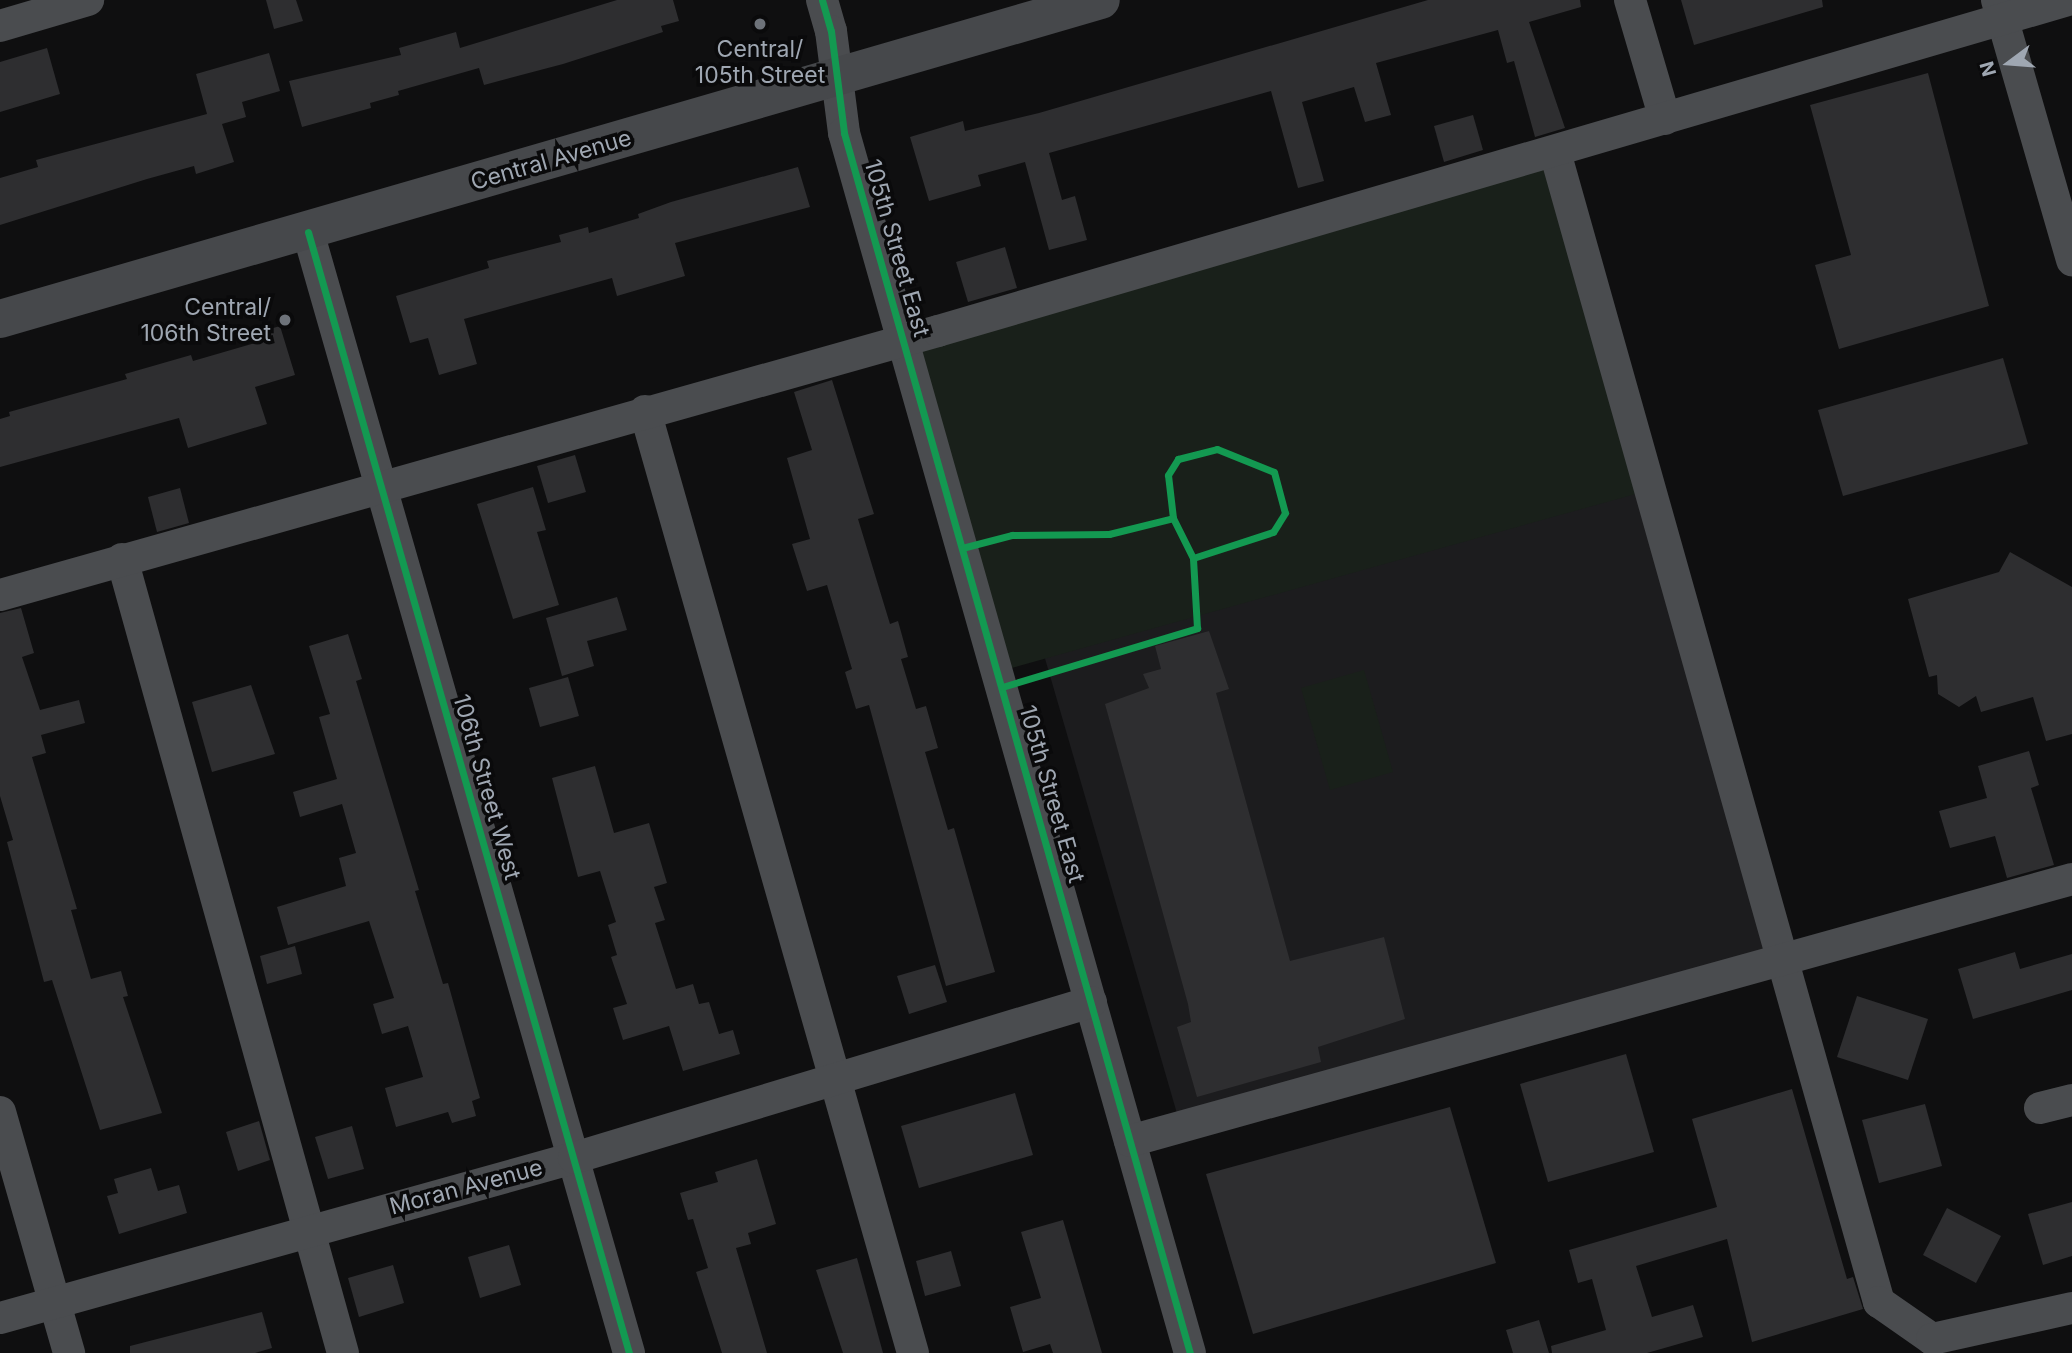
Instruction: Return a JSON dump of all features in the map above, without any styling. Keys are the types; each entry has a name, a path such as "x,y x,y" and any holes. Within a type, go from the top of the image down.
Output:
{"main road":[{"name":"Central Avenue","path":"0,319 1101,0"}],"street":[{"path":"0,26 88,0"},
{"name":"105th Street East","path":"822,0 837,76 844,133 1190,1353"},
{"path":"1630,0 1665,119"},
{"path":"0,595 380,485 904,340 1555,152 2000,10 2068,0"},
{"path":"2000,10 2067,223 2072,260"},
{"path":"1555,152 1879,1302 1932,1339 2072,1308"},
{"name":"106th Street West","path":"307,232 629,1353"},
{"path":"645,411 913,1353"},
{"path":"122,559 343,1353"},
{"path":"1130,1141 1783,957 2072,879"},
{"name":"Moran Avenue","path":"0,1318 307,1229 574,1158 1091,1002"},
{"path":"2040,1108 2072,1100"},
{"path":"0,1112 69,1353"}],"shaded area":[{"path":"1555,152 1650,490 997,672 906,352"},
{"path":"1641,485 1774,948 1178,1117 1044,655"},
{"path":"1364,670 1393,772 1330,790 1301,688"}],"building":[{"path":"266,0 296,0 303,21 274,29"},
{"path":"617,0 673,0 679,21 661,26 663,32 563,64 484,85 479,68 398,91 399,95 370,103 371,108 302,127 289,81 401,55 399,48 456,32 460,48"},
{"path":"1428,0 1580,0 1581,7 1529,22 1565,128 1535,137 1514,61 1507,63 1498,30 1376,63 1391,115 1365,122 1354,87 1302,102 1324,181 1298,188 1271,91 1049,153 1062,200 1075,196 1087,240 1049,250 1025,162 978,175 981,186 929,201 910,137 963,121 965,131 1039,113"},
{"path":"1681,0 1822,0 1823,7 1694,45"},
{"path":"47,48 60,94 0,112 0,62"},
{"path":"269,53 280,91 242,102 246,117 222,124 234,162 196,174 194,166 0,225 0,178 38,167 36,160 207,114 196,74"},
{"path":"1928,73 1989,306 1839,349 1815,265 1851,255 1810,105"},
{"path":"1473,115 1483,150 1444,162 1434,126"},
{"path":"798,167 810,207 675,243 685,276 617,296 612,278 464,319 477,364 439,375 428,338 410,343 396,296 489,268 487,261 561,242 559,235 588,227 589,233 639,218 638,214 671,202"},
{"path":"1005,247 1017,288 968,302 956,262"},
{"path":"280,326 295,375 255,387 267,424 188,448 179,418 0,467 0,419 10,416 9,412 127,379 125,374 191,355 193,361 255,343 253,334"},
{"path":"2003,358 2028,444 1843,496 1818,410"},
{"path":"832,380 874,514 858,519 890,624 898,621 908,657 901,659 916,709 926,706 938,748 925,752 948,830 954,828 995,972 946,986 869,705 856,709 845,672 852,669 827,585 807,591 792,544 810,539 787,458 812,450 794,392"},
{"path":"575,455 586,492 548,503 537,466"},
{"path":"533,487 546,530 537,532 559,605 513,619 477,504"},
{"path":"180,488 189,523 157,532 148,497"},
{"path":"2010,552 2072,587 2072,734 2046,741 2033,697 1981,712 1976,696 1959,707 1938,694 1937,675 1929,677 1908,599 1999,572"},
{"path":"617,597 627,630 587,641 594,666 562,676 546,618"},
{"path":"21,608 34,653 22,657 40,710 79,700 85,723 41,735 46,753 32,757 77,909 71,910 91,979 121,971 128,996 123,997 162,1113 100,1130 52,980 44,982 7,842 13,840 0,796 0,613"},
{"path":"1209,631 1229,689 1216,693 1290,961 1384,937 1405,1019 1318,1047 1321,1062 1197,1097 1177,1027 1191,1022 1188,1004 1105,704 1149,688 1143,674 1161,669 1155,646"},
{"path":"348,634 362,679 356,681 419,890 415,891 443,984 448,983 480,1098 472,1101 476,1116 452,1123 448,1112 396,1127 385,1088 423,1077 408,1026 382,1034 373,1004 394,998 369,921 288,945 277,907 346,886 339,858 356,853 342,804 300,817 293,792 337,779 319,717 330,714 309,646"},
{"path":"568,677 579,716 540,727 529,688"},
{"path":"251,685 275,754 212,772 192,702"},
{"path":"2029,751 2039,785 2031,788 2054,865 2007,878 1995,836 1950,848 1939,811 1987,798 1978,766"},
{"path":"595,766 614,833 649,823 667,883 654,887 665,920 655,923 676,989 693,984 699,1004 709,1002 719,1034 733,1030 740,1054 683,1071 669,1026 623,1040 613,1008 627,1004 611,957 617,955 608,925 616,922 600,871 578,877 552,778"},
{"path":"295,946 302,974 267,984 260,956"},
{"path":"2015,952 2020,969 2072,954 2072,990 1973,1019 1958,969"},
{"path":"935,965 947,1002 909,1014 897,976"},
{"path":"1857,996 1928,1019 1908,1080 1837,1057"},
{"path":"1626,1054 1654,1152 1548,1182 1520,1084"},
{"path":"1792,1089 1847,1279 1853,1277 1863,1309 1752,1342 1727,1239 1636,1266 1652,1317 1693,1305 1703,1337 1647,1353 1552,1353 1551,1346 1606,1330 1592,1279 1578,1283 1569,1250 1717,1207 1692,1119"},
{"path":"1015,1093 1033,1155 919,1188 901,1126"},
{"path":"1925,1104 1942,1166 1879,1183 1862,1120"},
{"path":"1450,1107 1496,1263 1253,1334 1206,1174"},
{"path":"259,1121 270,1160 238,1171 226,1132"},
{"path":"352,1126 364,1169 328,1179 315,1137"},
{"path":"757,1159 776,1224 748,1233 751,1244 736,1248 767,1353 722,1353 696,1272 708,1268 693,1219 688,1220 680,1193 718,1182 715,1172"},
{"path":"151,1168 158,1191 179,1185 187,1213 119,1234 107,1196 118,1193 114,1179"},
{"path":"2072,1202 2072,1256 2043,1265 2028,1214"},
{"path":"1947,1208 2001,1236 1976,1283 1923,1255"},
{"path":"1063,1220 1102,1353 1053,1353 1050,1344 1023,1352 1010,1307 1041,1298 1021,1232"},
{"path":"509,1245 521,1285 480,1298 468,1257"},
{"path":"951,1251 961,1286 925,1296 916,1261"},
{"path":"857,1258 883,1353 843,1353 816,1270"},
{"path":"393,1265 404,1303 359,1317 348,1278"},
{"path":"262,1312 272,1348 255,1353 130,1353 130,1346"},
{"path":"1539,1320 1549,1353 1513,1353 1506,1330"}],"cycle path":[{"path":"822,0 831,31 844,133 1190,1353"},
{"path":"308,232 629,1353"},
{"path":"962,548 1012,535 1109,534 1173,518 1168,475 1178,459 1217,449 1274,472 1285,513 1273,532 1193,558 1173,518"},
{"path":"1002,687 1197,628 1193,558"}],"place":[{"name":"Central/ 105th Street","path":"760,24"},
{"name":"Central/ 106th Street","path":"285,320"}]}
